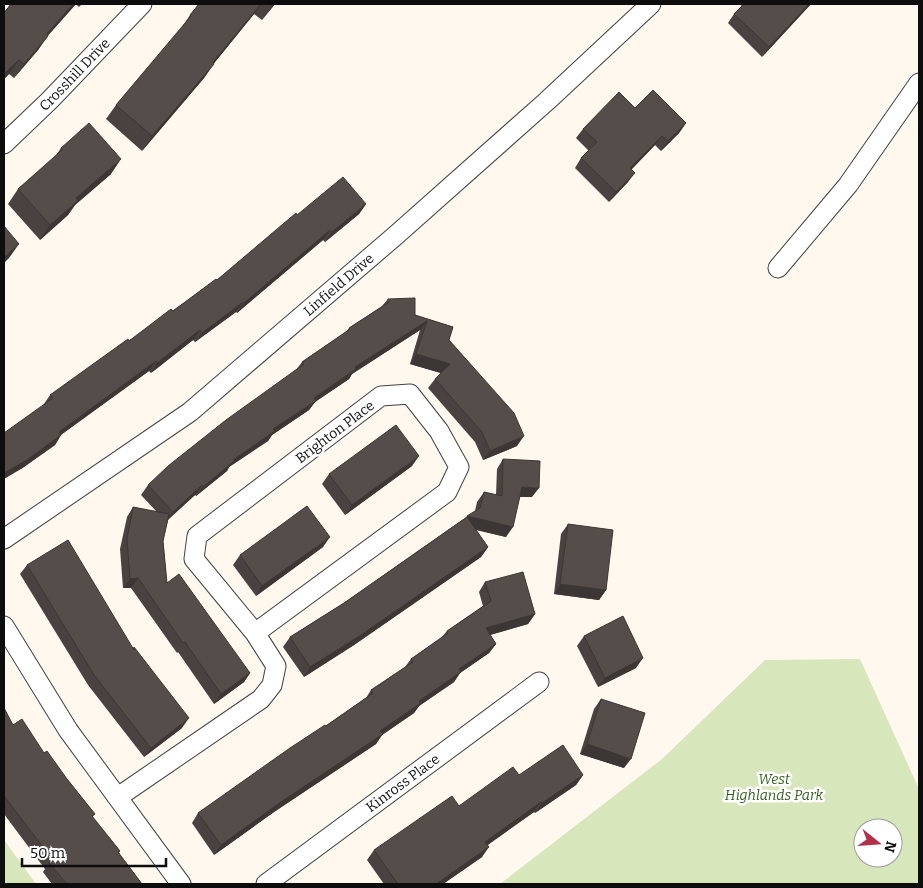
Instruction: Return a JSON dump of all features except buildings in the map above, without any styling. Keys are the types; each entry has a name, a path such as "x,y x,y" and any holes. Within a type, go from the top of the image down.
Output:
{"street":[{"name":"Crosshill Drive","path":"4,144 50,100 142,4"},
{"name":"Linfield Drive","path":"4,539 190,412 395,236 652,4"},
{"path":"778,268 848,185 919,83"},
{"name":"Brighton Place","path":"118,797 261,699 272,685 276,666 255,633 194,559 197,536 381,396 410,394 439,431 459,467 447,492 255,633"},
{"path":"4,626 68,730 181,884"},
{"name":"Kinross Place","path":"266,884 539,682"}],"green space":[{"name":"West Highlands Park","path":"860,659 919,789 919,884 500,884 662,759 765,660"},
{"path":"4,840 36,884 4,884"}]}
